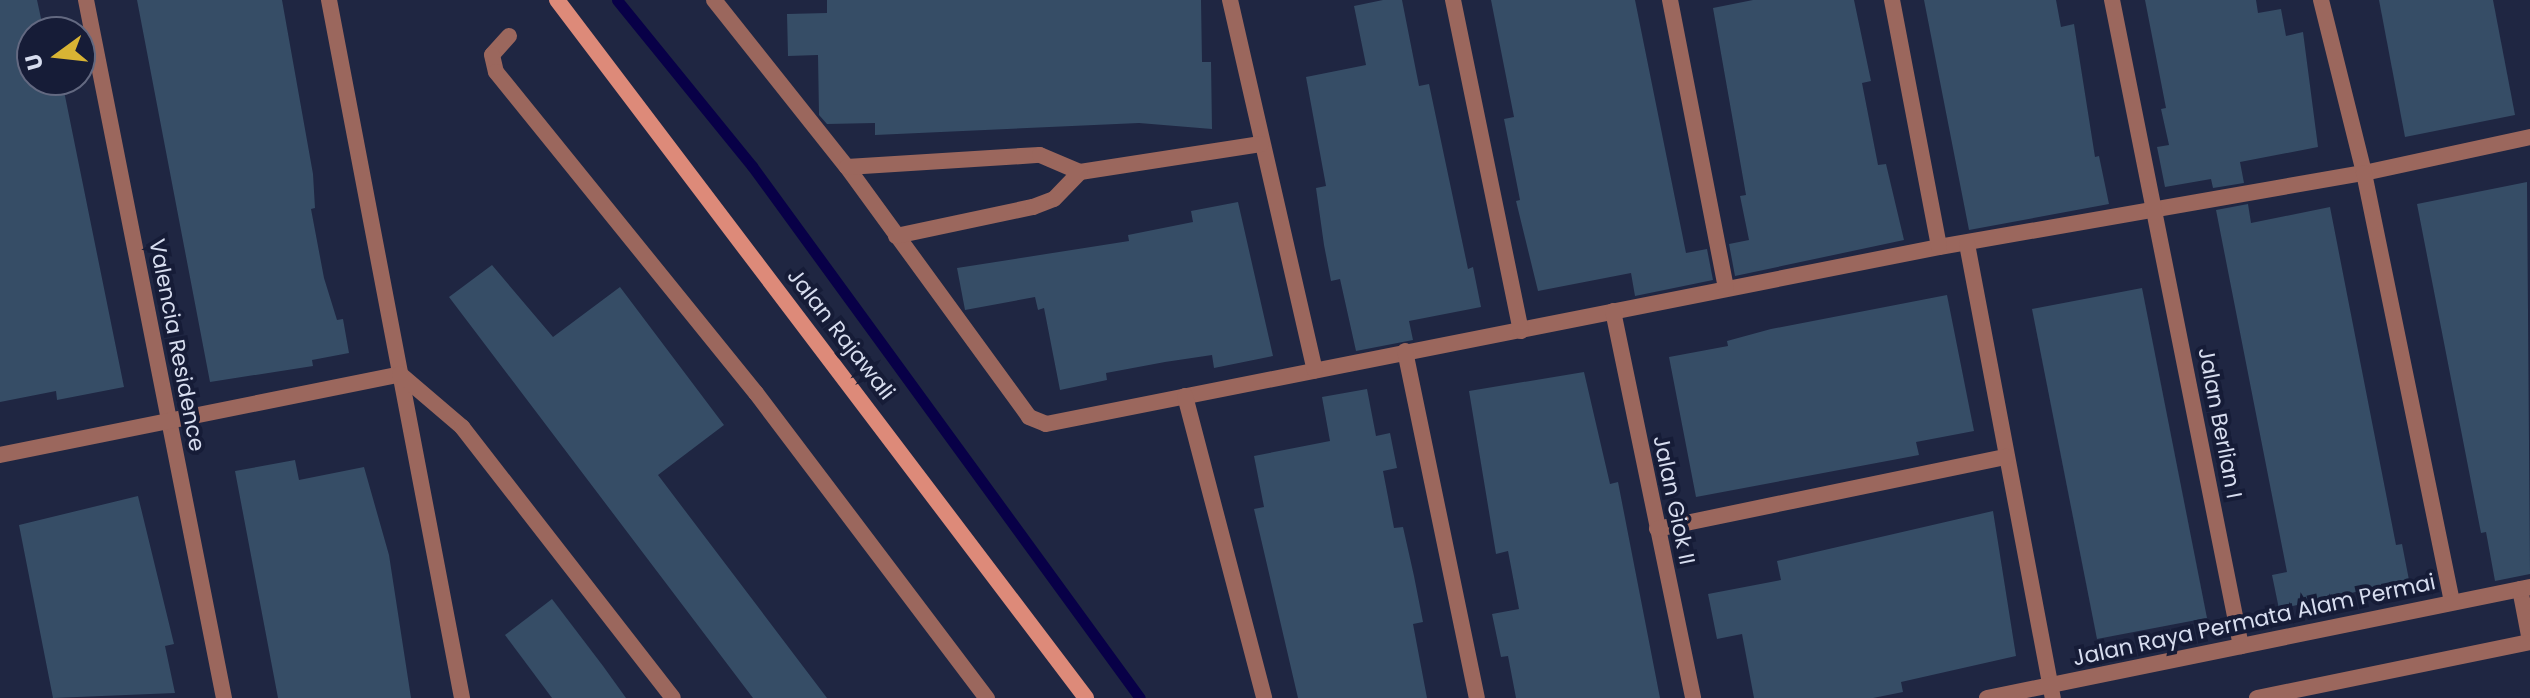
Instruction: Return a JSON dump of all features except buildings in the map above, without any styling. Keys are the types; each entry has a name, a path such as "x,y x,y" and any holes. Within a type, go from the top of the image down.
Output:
{"street":[{"name":"Valencia Residence","path":"86,0 224,698"},
{"path":"329,0 462,698"},
{"name":"Jalan Rajawali","path":"557,0 897,443 1086,698"},
{"path":"714,0 847,167 1037,423 1939,247 2364,173 2530,137"},
{"path":"1230,0 1315,370"},
{"path":"1453,0 1521,331"},
{"path":"1670,0 1726,288"},
{"path":"1892,0 1939,247"},
{"name":"Jalan Berlian I","path":"2112,0 2156,208 2241,646"},
{"path":"2321,0 2364,173 2452,601"},
{"path":"509,36 492,55 496,72 756,393 987,698"},
{"path":"847,167 1040,155 1080,172 1261,144"},
{"path":"896,236 1033,207 1054,199 1080,172"},
{"path":"1967,244 2052,691"},
{"name":"Jalan Giok II","path":"1613,311 1693,698"},
{"path":"1405,351 1477,698"},
{"path":"0,455 400,374"},
{"path":"400,374 462,427 673,698"},
{"path":"1185,396 1264,698"},
{"path":"1657,529 2006,457"},
{"path":"2257,698 2310,692 2530,641 2525,588"},
{"name":"Jalan Raya Permata Alam Permai","path":"1987,698 2052,691 2241,646 2525,588"}],"waterway":[{"path":"617,0 752,166 1140,698"}]}
